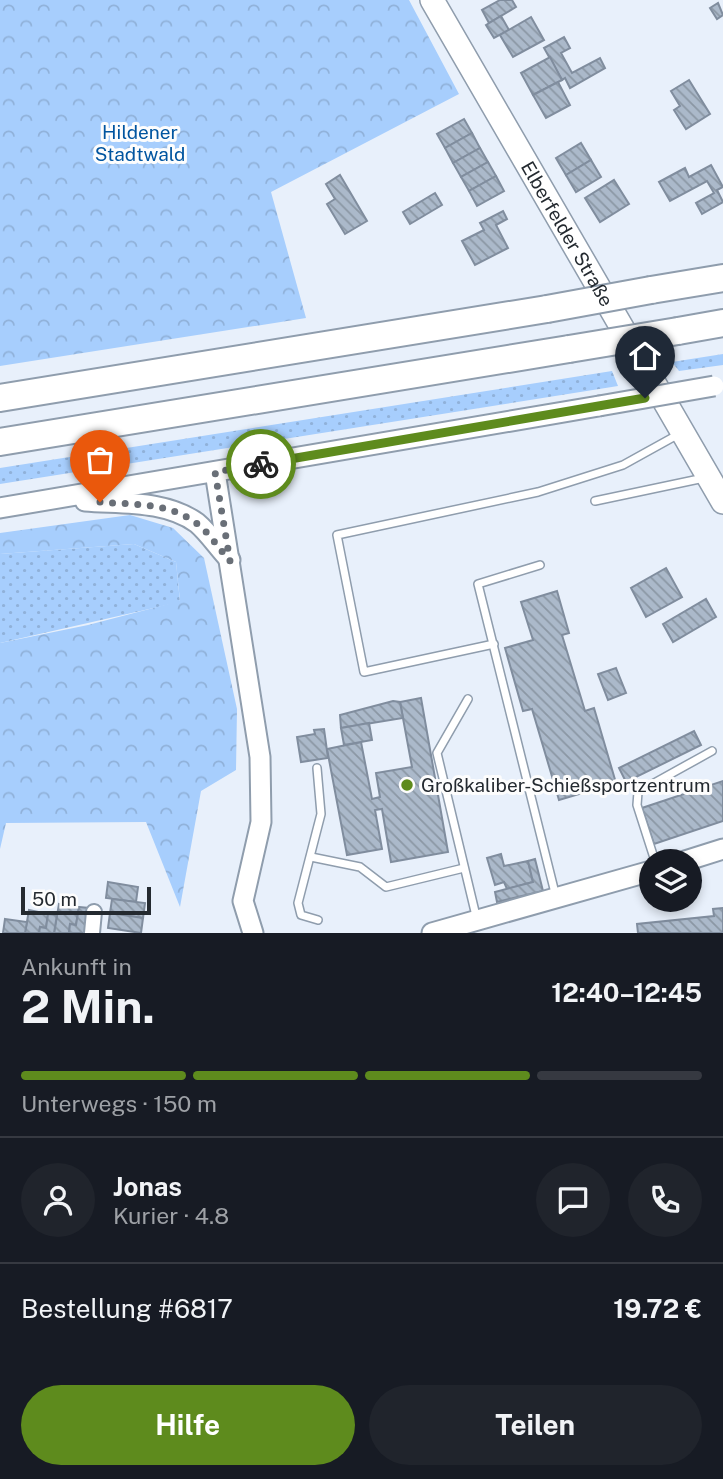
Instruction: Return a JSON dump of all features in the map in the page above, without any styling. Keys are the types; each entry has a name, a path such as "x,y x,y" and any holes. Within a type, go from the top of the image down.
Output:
{"highway":[{"path":"0,398 723,278"},
{"path":"0,442 723,323"}],"main road":[{"name":"Elberfelder Straße","path":"432,0 723,502"},
{"path":"0,508 718,385"},
{"path":"215,472 260,757 261,822 243,901 253,933"},
{"path":"60,499 146,504 170,510 197,523 230,561"},
{"path":"702,856 723,849"},
{"path":"432,933 639,874"}],"street":[{"path":"92,933 94,912"}],"lane":[{"path":"494,644 364,672 337,535 538,492 623,465 682,432"},
{"path":"595,501 708,477"},
{"path":"540,565 478,584 557,898"},
{"path":"468,699 437,753 477,921"},
{"path":"651,849 637,805 638,792 712,751"},
{"path":"317,768 321,814 298,910 305,918 317,920"},
{"path":"311,857 360,867 386,887 464,868"}],"green space":[{"name":"Hildener Stadtwald","path":"0,0 409,0 459,94 271,192 306,318 0,366"},
{"path":"723,354 723,365 679,371 672,362"},
{"path":"612,371 618,386 0,484 0,468"},
{"path":"130,515 173,528 204,558 237,709 236,770 201,791 180,907 146,822 6,823 0,849 0,643 88,625 180,601 176,562 134,544 0,554 0,533"},
{"path":"134,544 176,562 180,602 0,643 0,554"}],"building":[{"path":"500,0 512,0 516,7 489,23 482,10"},
{"path":"718,3 723,15 717,19 710,8"},
{"path":"501,16 509,30 494,38 486,25"},
{"path":"531,17 544,40 513,57 500,35"},
{"path":"564,37 570,48 561,53 572,73 600,58 605,68 570,88 565,78 562,80 544,48"},
{"path":"550,57 562,80 533,95 521,73"},
{"path":"689,80 710,114 686,129 674,110 680,106 671,91"},
{"path":"558,82 570,105 546,118 533,95"},
{"path":"464,119 472,133 445,148 437,134"},
{"path":"472,133 480,148 453,163 445,148"},
{"path":"581,143 591,160 566,175 556,158"},
{"path":"480,148 488,162 461,177 453,163"},
{"path":"591,160 601,177 576,192 566,175"},
{"path":"488,162 496,176 469,191 461,177"},
{"path":"711,165 723,187 717,190 723,202 702,214 696,203 714,193 707,181 670,201 659,182 685,168 689,177"},
{"path":"340,175 367,221 345,234 327,204 335,199 326,184"},
{"path":"496,176 504,191 477,206 469,191"},
{"path":"614,180 629,204 600,222 585,198"},
{"path":"435,193 442,205 410,224 403,212"},
{"path":"503,211 507,219 496,225 508,248 475,265 462,241 484,230 480,223"},
{"path":"666,568 682,597 646,617 631,588"},
{"path":"557,591 569,633 562,635 585,711 594,708 616,783 559,800 532,709 523,711 505,648 533,640 521,602"},
{"path":"706,599 716,617 673,642 663,624"},
{"path":"616,668 626,693 608,700 598,674"},
{"name":"Großkaliber-Schießsportzentrum","path":"421,698 448,852 391,862 382,809 375,810 382,849 347,855 327,749 361,742 372,799 380,797 376,773 412,767 400,702"},
{"path":"393,701 400,702 403,718 341,728 340,715"},
{"path":"369,723 372,740 344,745 341,728"},
{"path":"324,729 328,758 301,762 297,737 315,734 314,730"},
{"path":"694,731 701,745 626,782 619,768"},
{"path":"723,781 723,821 654,844 642,808"},
{"path":"501,854 504,866 528,861 533,882 507,889 504,882 495,885 487,858"},
{"path":"535,859 543,891 497,902 495,892 533,882 528,861"},
{"path":"108,882 138,887 136,902 106,898"},
{"path":"112,899 145,903 143,918 110,913"},
{"path":"59,904 79,907 76,925 70,924 69,933 54,933"},
{"path":"79,907 89,908 85,933 69,933 70,924 76,925"},
{"path":"723,908 723,933 638,933 637,924 714,916 713,909"},
{"path":"29,910 48,914 46,928 40,927 39,933 25,933"},
{"path":"110,913 143,918 141,933 108,928"},
{"path":"48,914 57,915 54,933 39,933 40,927 46,928"},
{"path":"5,919 27,922 25,933 3,933"}],"way so far":[{"path":"100,502 146,504 170,510 197,523 230,561 215,472 261,464"}],"place":[{"name":"Großkaliber-Schießsportzentrum","path":"407,785"}],"route":[{"path":"261,464 645,398"}]}
